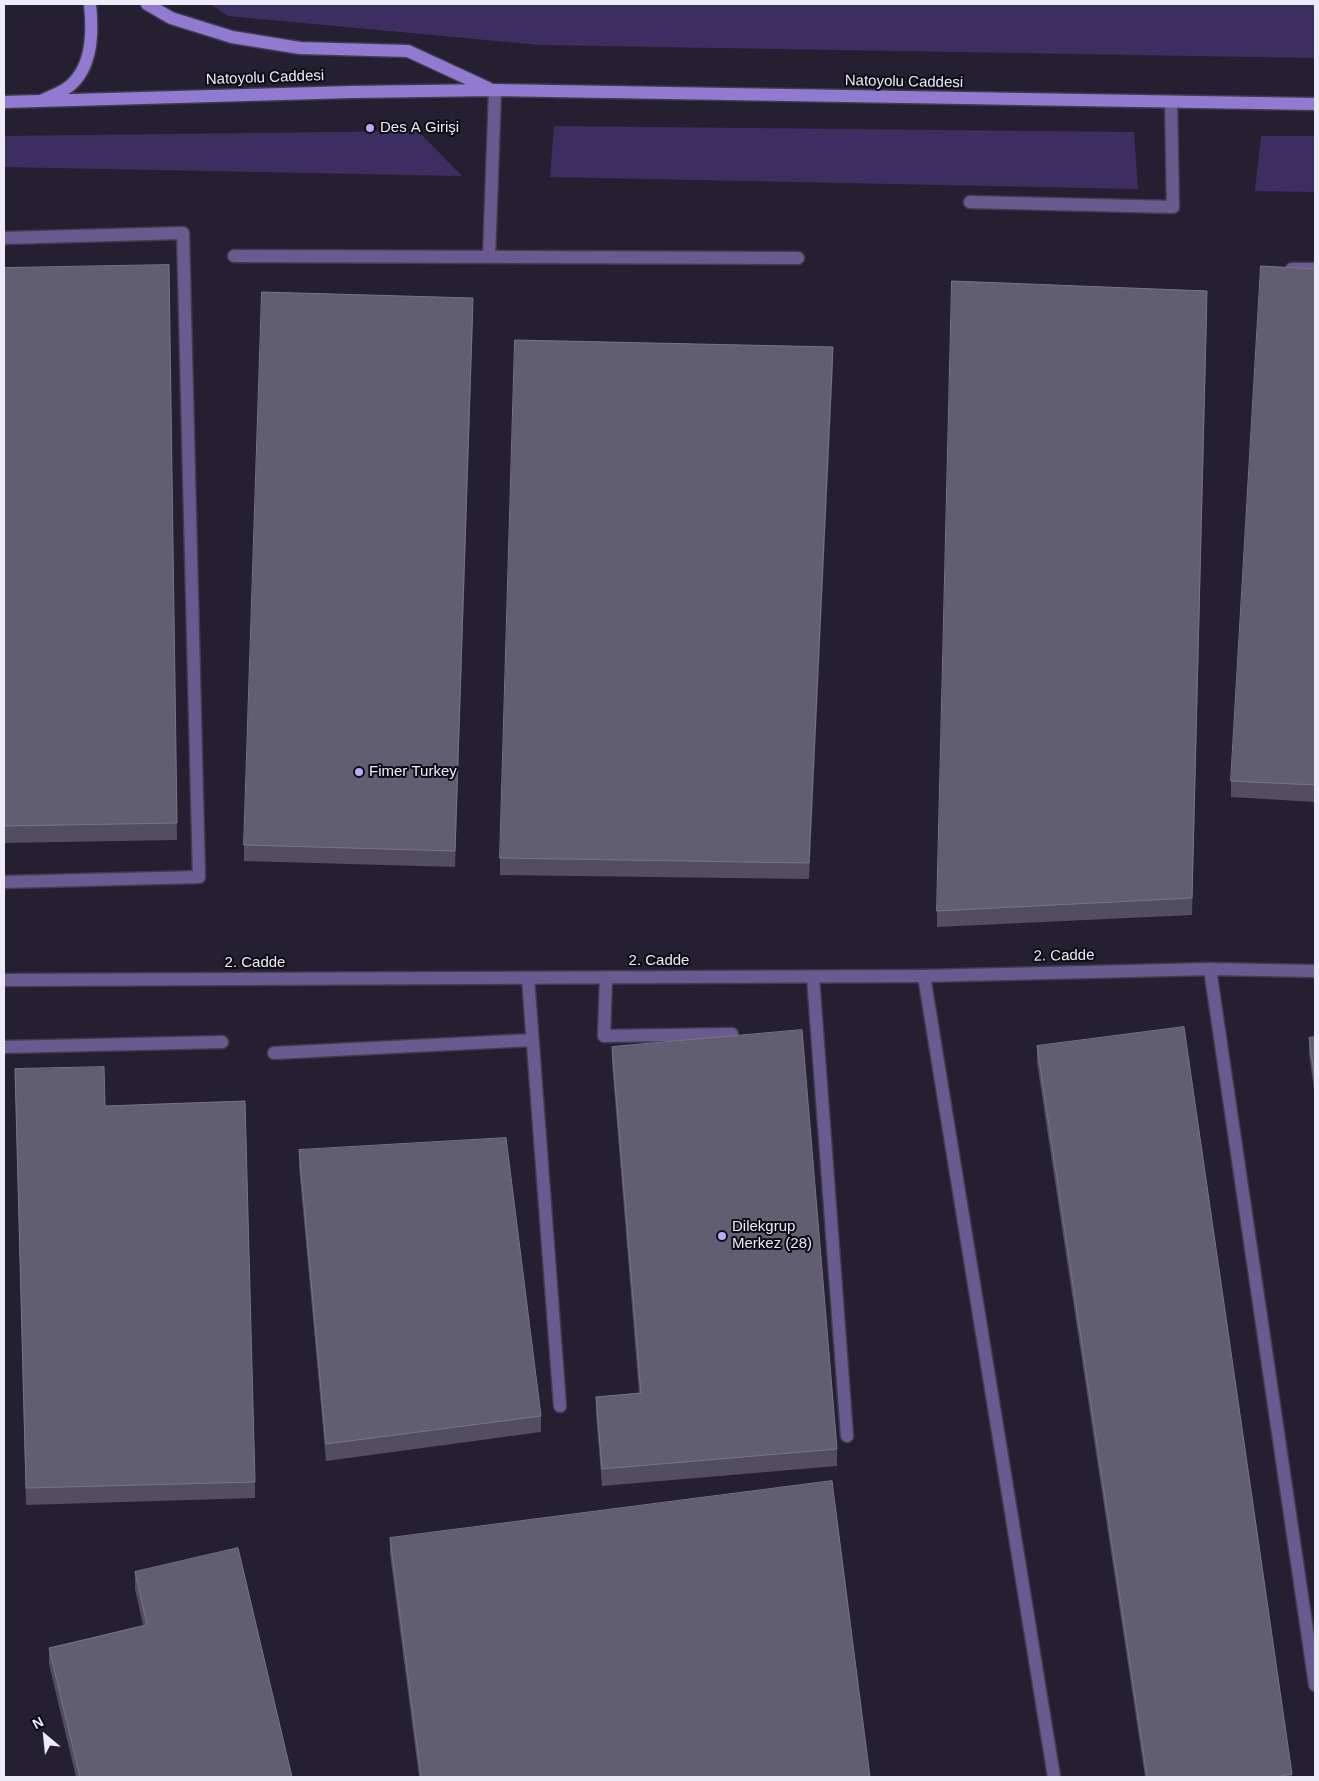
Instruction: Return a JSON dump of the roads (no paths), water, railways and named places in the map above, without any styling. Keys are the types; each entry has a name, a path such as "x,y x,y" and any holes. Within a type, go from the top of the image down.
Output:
{"main road":[{"name":"Natoyolu Caddesi","path":"38,102 66,89 82,72 90,49 92,23 90,4"},
{"name":"Natoyolu Caddesi","path":"147,4 171,18 232,36 300,48 408,52 494,91"},
{"name":"Natoyolu Caddesi","path":"4,102 351,92 494,91 1315,104"}],"street":[{"path":"489,257 494,91"},
{"path":"970,202 1173,207 1171,102"},
{"path":"4,238 183,232 199,878 4,882"},
{"path":"234,256 798,258"},
{"path":"1281,269 1315,269"},
{"path":"1210,969 1315,1685"},
{"name":"2. Cadde","path":"4,980 813,977 1210,969 1315,970"},
{"path":"924,976 1054,1777"},
{"path":"813,977 847,1436"},
{"path":"528,978 560,1406"},
{"path":"606,978 604,1036 732,1034"},
{"path":"274,1053 532,1040"},
{"path":"4,1047 222,1042"}],"place":[{"name":"Des A Girişi","path":"370,128"},
{"name":"Fimer Turkey","path":"359,772"},
{"name":"Dilekgrup Merkez (28)","path":"722,1236"}]}
